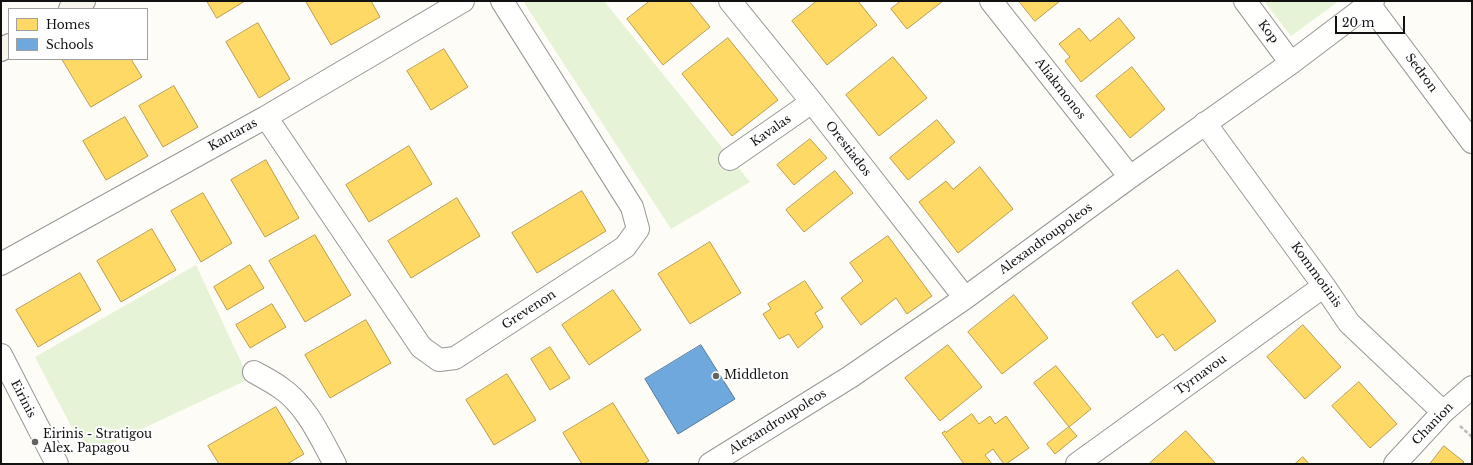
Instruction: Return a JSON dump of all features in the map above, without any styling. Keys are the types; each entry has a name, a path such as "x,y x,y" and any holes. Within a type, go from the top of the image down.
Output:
{"street":[{"path":"72,8 84,1"},
{"name":"Kantaras","path":"1,264 266,116 463,1"},
{"name":"Grevenon","path":"266,116 421,347 439,360 455,358 625,247 638,229 632,207 502,1"},
{"name":"Orestiados","path":"730,1 812,102 965,298"},
{"name":"Aliakmonos","path":"991,1 1130,177"},
{"name":"Kop","path":"1245,1 1291,63"},
{"name":"Alexandroupoleos","path":"710,464 850,377 965,298 1130,177 1291,63 1371,2"},
{"name":"Sedron","path":"1371,2 1472,142"},
{"name":"Kavalas","path":"730,159 812,102"},
{"name":"Kommotinis","path":"1205,123 1324,286 1349,323 1443,412"},
{"name":"Tyrnavou","path":"1077,464 1324,286"},
{"name":"Eirinis","path":"1,355 57,464"},
{"path":"254,372 282,388 296,401 309,418 335,464"},
{"name":"Chanion","path":"1395,464 1443,412 1472,386"}],"green space":[{"path":"523,1 604,1 750,182 671,229"},
{"path":"1264,1 1339,1 1291,36"},
{"path":"196,265 249,379 86,455 35,357"}],"building: Homes":[{"path":"207,1 245,1 217,18"},
{"path":"371,1 380,17 331,45 306,2"},
{"path":"650,1 689,1 710,27 663,65 627,19"},
{"path":"817,1 858,1 877,25 827,65 792,21"},
{"path":"901,1 943,1 907,29 891,9"},
{"path":"1019,1 1060,1 1035,21"},
{"path":"1119,18 1135,38 1081,82 1065,61 1070,57 1059,44 1079,28 1090,41"},
{"path":"258,23 290,79 259,98 226,42"},
{"path":"728,38 778,100 732,136 682,74"},
{"path":"444,49 468,87 431,110 407,71"},
{"path":"893,57 927,98 879,136 846,95"},
{"path":"63,60 132,60 142,77 91,107"},
{"path":"1132,67 1165,109 1130,138 1096,96"},
{"path":"174,86 198,127 163,147 139,106"},
{"path":"125,117 148,156 106,180 83,141"},
{"path":"937,120 955,142 908,180 890,158"},
{"path":"810,139 827,158 794,185 777,165"},
{"path":"409,146 432,184 369,222 346,185"},
{"path":"266,160 299,218 265,237 231,180"},
{"path":"980,167 1013,209 958,253 919,202 946,181 953,189"},
{"path":"835,171 853,193 804,232 786,210"},
{"path":"582,191 606,231 537,273 512,233"},
{"path":"203,193 232,243 201,262 171,211"},
{"path":"457,198 480,236 411,278 388,241"},
{"path":"152,229 176,270 121,302 97,261"},
{"path":"315,235 351,295 305,322 269,261"},
{"path":"888,236 932,296 907,314 896,298 861,325 841,298 863,281 850,263"},
{"path":"710,242 741,293 690,324 658,274"},
{"path":"250,265 264,288 227,310 214,287"},
{"path":"1178,270 1216,321 1175,351 1163,334 1157,338 1132,303"},
{"path":"80,273 101,310 38,347 16,310"},
{"path":"805,281 823,308 815,313 823,327 798,348 789,334 779,339 763,314 771,309 768,304"},
{"path":"613,290 641,330 589,365 562,325"},
{"path":"1014,295 1048,338 1002,374 968,332"},
{"path":"272,304 286,327 250,348 236,325"},
{"path":"366,320 391,363 330,398 305,355"},
{"path":"1303,325 1341,367 1305,399 1267,357"},
{"path":"948,345 982,387 940,421 905,378"},
{"path":"550,347 570,378 550,390 531,359"},
{"path":"1056,366 1091,409 1069,427 1034,383"},
{"path":"507,374 536,420 494,445 466,400"},
{"path":"1359,382 1397,424 1370,448 1332,406"},
{"path":"613,403 649,461 643,464 582,464 563,433"},
{"path":"276,407 304,454 287,464 219,464 208,446"},
{"path":"972,414 979,424 990,416 995,424 1006,416 1029,448 1006,464 1004,464 993,449 985,455 992,464 964,464 942,433 945,431 946,432"},
{"path":"1069,427 1077,436 1055,454 1047,444"},
{"path":"1186,431 1216,464 1150,464 1150,463"},
{"path":"1444,446 1464,462 1462,464 1430,464"},
{"path":"1303,457 1309,464 1295,464"}],"building: Schools":[{"path":"701,345 735,399 678,434 645,379"}],"place":[{"name":"Middleton","path":"716,376"},
{"name":"Eirinis - Stratigou Alex. Papagou","path":"35,442"}]}
